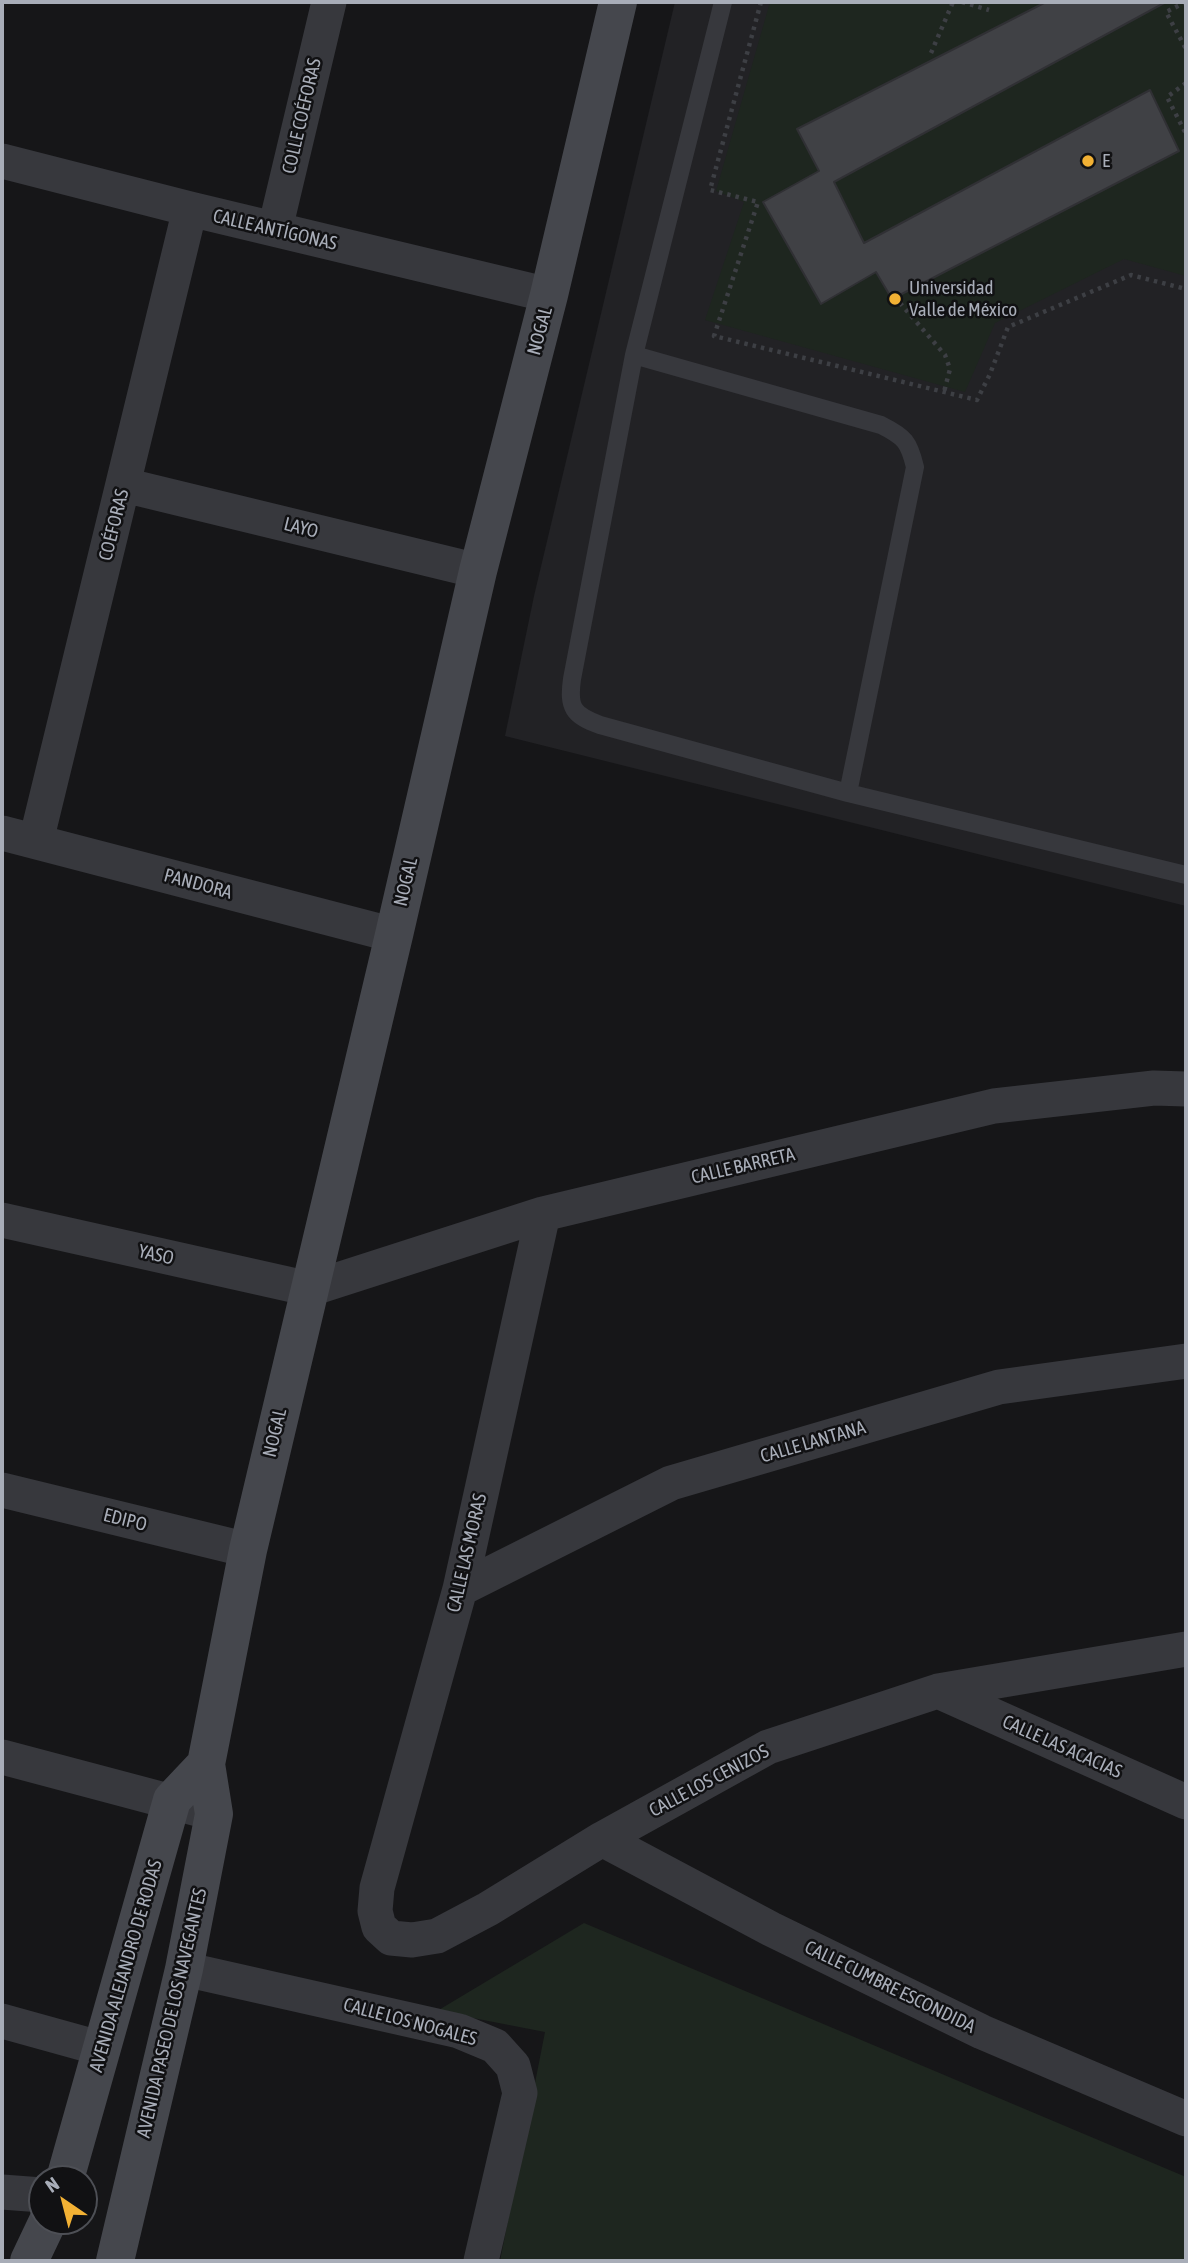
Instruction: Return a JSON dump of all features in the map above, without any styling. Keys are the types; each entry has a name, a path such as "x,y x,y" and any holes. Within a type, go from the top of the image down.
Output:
{"street":[{"name":"COLLE COÉFORAS","path":"275,229 329,2"},
{"name":"NOGAL","path":"206,1764 248,1550 478,570 549,295 618,2"},
{"name":"CALLE ANTÍGONAS","path":"2,161 549,295"},
{"name":"COÉFORAS","path":"36,841 190,209"},
{"name":"LAYO","path":"124,485 478,570"},
{"name":"PANDORA","path":"2,833 394,935"},
{"name":"CALLE BARRETA","path":"310,1289 543,1214 995,1106 1154,1088 1186,1089"},
{"name":"CALLE LAS MORAS","path":"377,1888 460,1589 543,1214"},
{"name":"YASO","path":"2,1220 310,1289"},
{"name":"CALLE LANTANA","path":"460,1589 671,1483 999,1387 1186,1361"},
{"name":"EDIPO","path":"2,1490 248,1550"},
{"name":"CALLE LOS CENIZOS","path":"377,1888 375,1911 379,1927 391,1938 412,1940 437,1936 488,1909 602,1839 768,1747 938,1691 1186,1649"},
{"name":"CALLE LAS ACACIAS","path":"938,1691 1186,1802"},
{"path":"2,1757 172,1800 215,1814"},
{"name":"AVENIDA ALEJANDRO DE RODAS","path":"69,2165 172,1800 206,1764"},
{"name":"AVENIDA PASEO DE LOS NAVEGANTES","path":"115,2261 184,1969 215,1814 206,1764"},
{"name":"CALLE CUMBRE ESCONDIDA","path":"602,1839 771,1929 982,2032 1186,2119"},
{"name":"CALLE LOS NOGALES","path":"184,1969 408,2018 459,2031 495,2046 513,2066 520,2093 481,2261"},
{"path":"2,2021 103,2049"},
{"path":"2,2192 28,2194"},
{"path":"29,2261 41,2235"}],"lane":[{"path":"723,2 634,355 572,680 569,699 574,711 585,720 600,725 848,793 1186,875"},
{"path":"634,355 881,425 900,434 911,446 915,467 848,793"}],"path":[{"path":"761,2 710,190 758,202 714,336 978,400 1008,327 1131,275 1186,289"},
{"path":"931,53 953,2"},
{"path":"962,2 989,10"},
{"path":"1186,2 1166,12 1186,48"},
{"path":"1186,83 1167,97 1186,134"},
{"path":"900,303 945,355 950,369 944,392"}],"shaded area":[{"name":"Universidad Valle de México","path":"675,2 1186,2 1186,906 505,736 534,596"},
{"path":"770,2 1186,2 1186,276 1124,259 995,323 965,392 705,320 744,202 716,191"},
{"path":"584,1923 1186,2177 1186,2261 500,2261 545,2032 437,2011"}],"building":[{"name":"E","path":"1046,2 1166,2 834,182 864,243 1150,90 1179,151 892,299 876,272 821,304 763,202 819,171 797,129"}],"place":[{"name":"E","path":"1088,161"},
{"name":"Universidad Valle de México","path":"895,299"}]}
